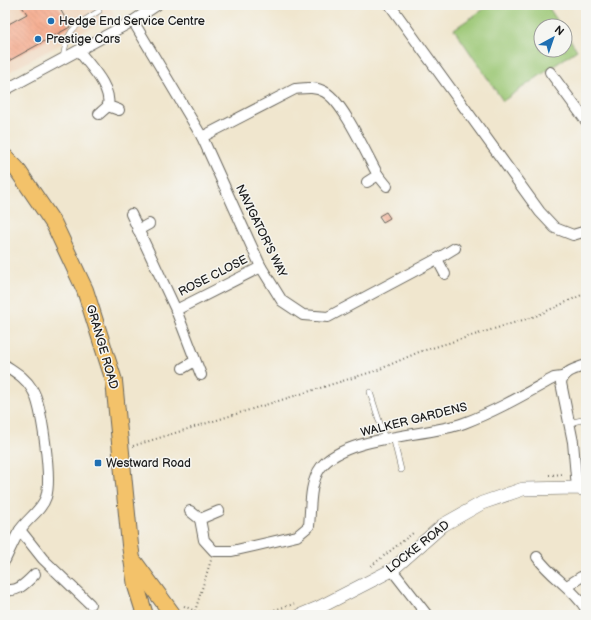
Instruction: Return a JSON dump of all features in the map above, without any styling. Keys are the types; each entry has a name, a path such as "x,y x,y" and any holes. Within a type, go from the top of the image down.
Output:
{"main road":[{"name":"GRANGE ROAD","path":"5,157 16,168 54,224 85,290 114,381 136,586 145,615"},
{"name":"GRANGE ROAD","path":"133,560 173,615"}],"street":[{"path":"6,90 133,21 157,5"},
{"path":"390,5 540,212 555,228 573,235 586,231"},
{"name":"NAVIGATOR'S WAY","path":"133,21 202,137 261,267 282,301 303,315 328,317 437,260 455,248"},
{"path":"79,51 102,83 109,100 108,106 100,114"},
{"path":"550,72 586,121"},
{"path":"202,137 295,89 311,87 324,92 337,102 378,176 386,186"},
{"path":"108,106 119,110"},
{"path":"367,182 378,176"},
{"name":"ROSE CLOSE","path":"131,214 176,310 201,375"},
{"path":"138,230 149,224"},
{"path":"437,260 445,274"},
{"name":"ROSE CLOSE","path":"176,310 261,267"},
{"path":"183,368 195,361"},
{"path":"5,365 25,378 33,390 38,407 46,454 48,487 46,498 20,530 5,560"},
{"name":"WALKER GARDENS","path":"214,551 232,551 297,536 309,526 313,483 321,467 339,453 389,438 422,433 463,423 502,406 554,378 562,377 567,372 586,365"},
{"path":"562,377 561,383 582,489"},
{"name":"LOCKE ROAD","path":"301,615 318,608 392,570 443,525 482,503 523,489 582,489"},
{"path":"200,519 219,510"},
{"path":"190,511 200,519 204,540 214,551"},
{"path":"20,530 43,559 90,604"},
{"path":"537,557 546,570 567,586 581,601 586,609"},
{"path":"392,570 427,615"},
{"path":"5,589 8,590 22,587 35,574"},
{"path":"567,586 583,575"}],"lane":[{"path":"63,59 66,42 71,30 99,12"},
{"path":"370,392 401,470"},
{"path":"569,423 586,419"}],"path":[{"path":"121,450 378,370 419,352 536,316 586,293"},
{"path":"195,611 214,551"}],"shaded area":[{"name":"Prestige Cars","path":"5,5 109,5 115,15 5,74"}],"green space":[{"path":"490,5 547,5 556,18 533,18 533,58 565,58 503,101 454,29"},
{"path":"573,44 577,50 573,53"}],"building":[{"path":"21,5 58,5 70,27 5,63 5,26 27,14"},
{"path":"386,212 390,218 383,222 379,216"}],"place":[{"name":"Hedge End Service Centre","path":"51,21"},
{"name":"Prestige Cars","path":"38,39"},
{"name":"Westward Road","path":"98,463"}]}
